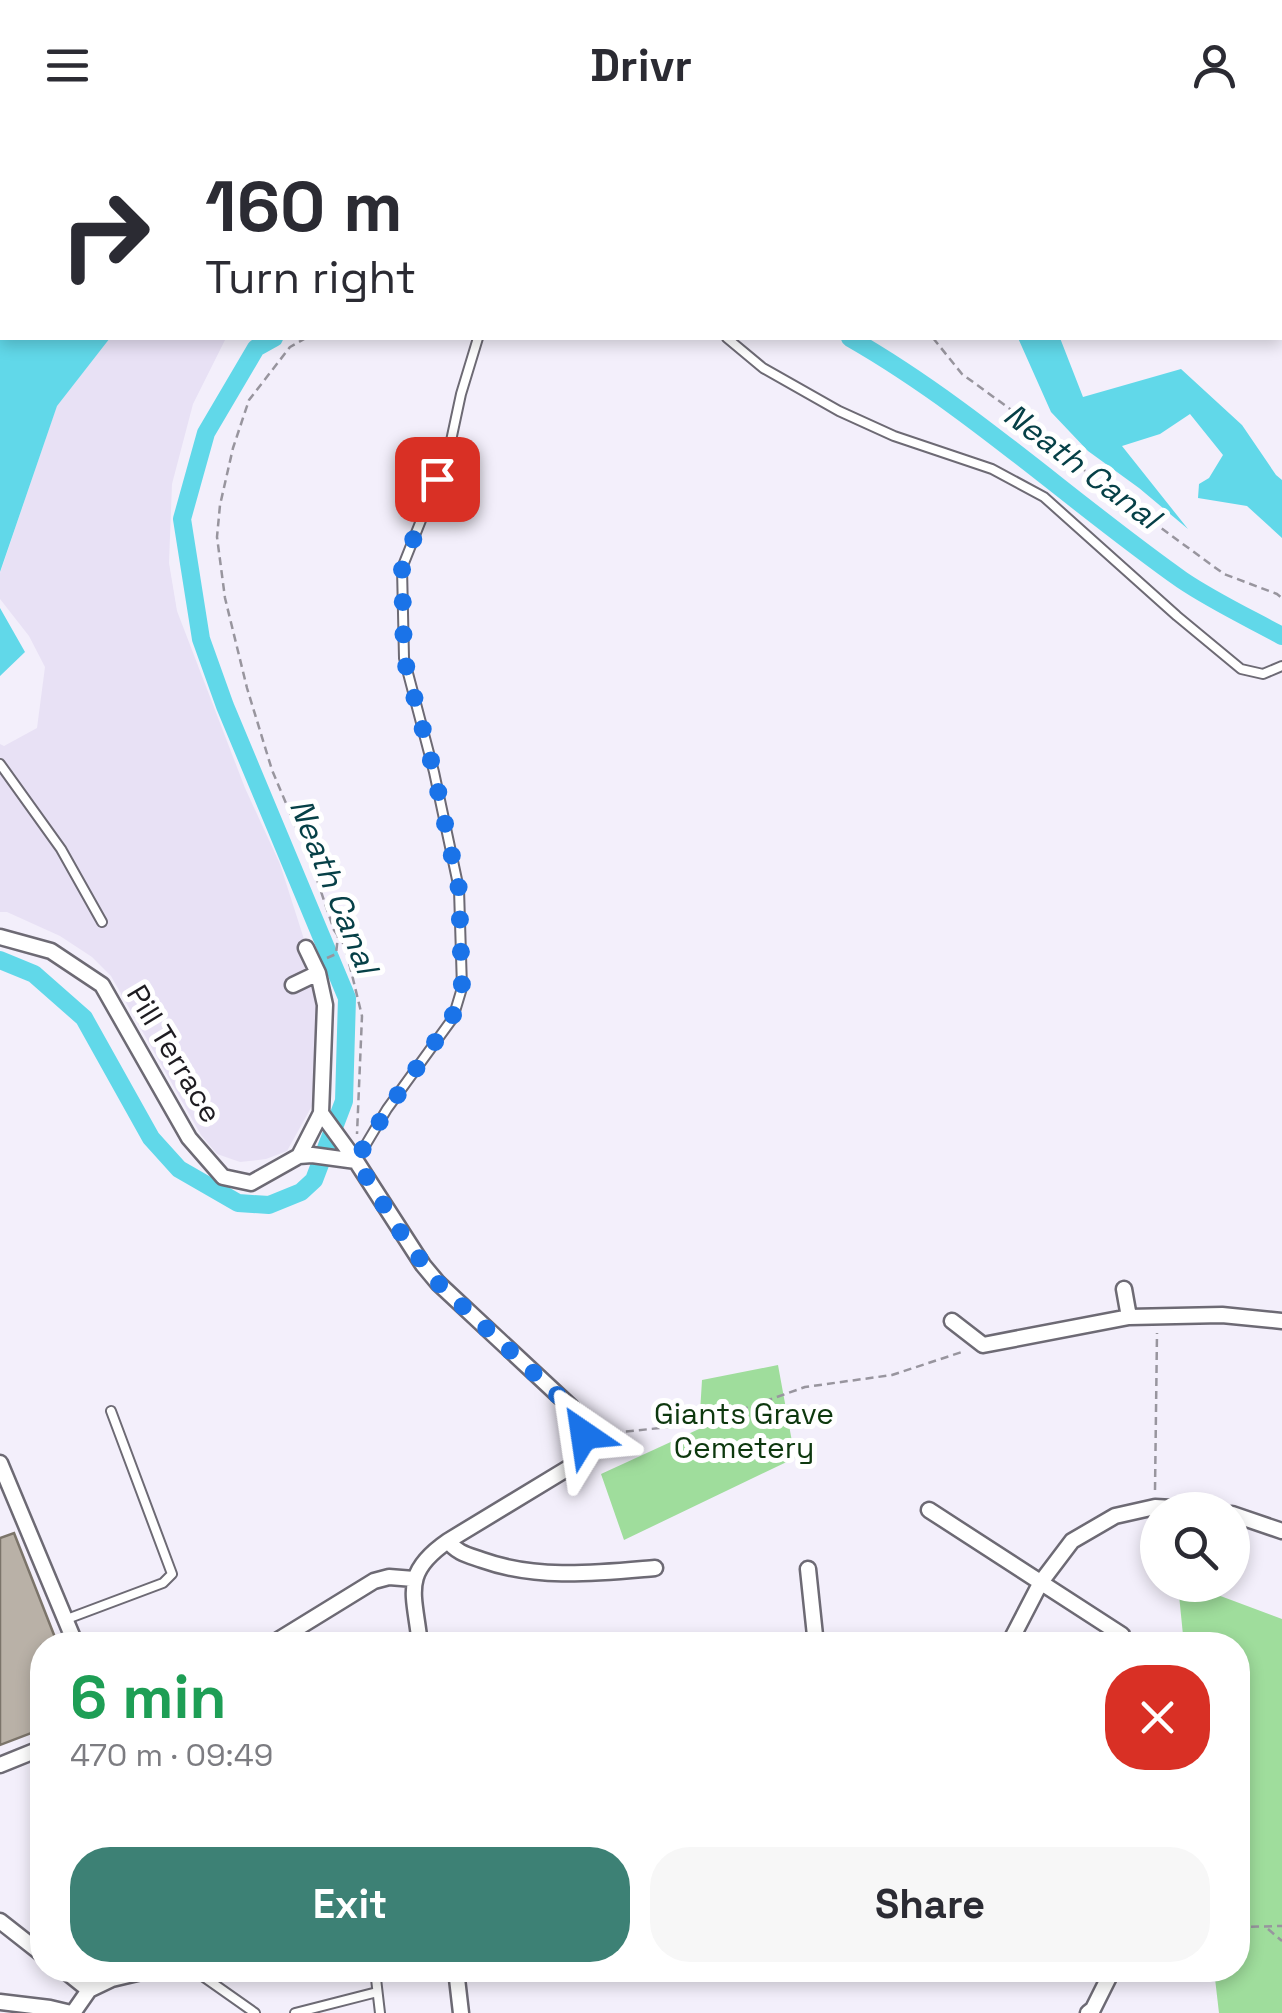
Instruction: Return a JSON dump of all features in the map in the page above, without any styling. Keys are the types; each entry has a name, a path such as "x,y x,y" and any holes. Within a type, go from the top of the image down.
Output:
{"street":[{"name":"Pill Terrace","path":"0,936 52,951 102,986 189,1138 223,1177 251,1183 306,1156"},
{"path":"306,948 318,973 325,1006 323,1116 306,1156 356,1160"},
{"path":"292,984 318,973"},
{"path":"323,1116 423,1265 570,1407 580,1418 584,1435 579,1456 570,1468 430,1553 416,1572 419,1632"},
{"path":"1124,1289 1129,1317"},
{"path":"952,1321 983,1345 1129,1317 1222,1315 1282,1322"},
{"path":"0,1463 70,1632"},
{"path":"929,1510 1117,1632"},
{"path":"1015,1632 1041,1582 1072,1541 1116,1516 1140,1510"},
{"path":"1250,1520 1282,1531"},
{"path":"448,1542 455,1551 526,1572 656,1568"},
{"path":"808,1569 815,1632"},
{"path":"291,1632 374,1581 416,1572"},
{"path":"0,1765 30,1753"},
{"path":"0,1920 30,1944"},
{"path":"79,1982 89,1990"},
{"path":"0,2002 72,2013 89,1990 106,1982"},
{"path":"457,1982 461,2013"},
{"path":"1088,2013 1106,1982"}],"lane":[{"path":"356,1160 452,1018 462,988 459,889 404,658 402,568 449,450 460,394 477,340"},
{"path":"730,340 763,368 840,410 894,436 992,469 1044,497 1241,668 1263,674 1282,666"},
{"path":"0,764 61,849 102,922"},
{"path":"65,1620 163,1583 172,1574 111,1410"},
{"path":"211,1982 255,2013"},
{"path":"377,1982 380,2013"},
{"path":"295,2013 378,1992"}],"path":[{"path":"303,340 290,348 249,400 220,504 217,538 225,598 247,688 272,770 334,930 345,946 362,1016 356,1160"},
{"path":"935,340 962,374 1098,482 1224,574 1282,598"},
{"path":"336,954 338,936"},
{"path":"1155,1492 1157,1316"},
{"path":"584,1435 701,1424 805,1386 892,1375 983,1345"},
{"path":"1265,1926 1282,1940"},
{"path":"1250,1927 1282,1926"}],"shaded area":[{"path":"108,340 225,340 193,404 172,484 169,563 177,611 245,788 280,864 325,1005 313,1104 287,1151 266,1159 240,1162 217,1154 201,1135 111,976 92,957 60,936 0,912 0,744 4,746 37,728 45,667 29,636 0,599 0,573 57,405"}],"green space":[{"name":"Giants Grave Cemetery","path":"778,1365 795,1458 624,1540 601,1474 699,1429 702,1380"},
{"path":"1180,1602 1236,1602 1282,1619 1282,2013 1219,2013 1215,1982 1250,1982 1250,1632 1183,1632"}],"water":[{"path":"0,340 108,340 57,406 0,572"},
{"path":"1019,340 1061,340 1083,397 1181,369 1242,425 1282,480 1282,538 1247,506 1198,498 1199,484 1209,478 1223,455 1190,414 1160,434 1122,446 1188,529 1088,451 1051,412"},
{"path":"0,608 25,652 0,676"}],"building":[{"path":"14,1533 53,1632 30,1632 30,1734 0,1745 0,1538"}],"waterway":[{"name":"Neath Canal","path":"0,960 34,974 84,1018 151,1138 179,1169 238,1203 269,1205 301,1192 314,1180 344,1101 347,998 225,706 201,639 182,519 206,433 256,348 270,340"},
{"name":"Neath Canal","path":"853,340 936,393 1182,580 1282,636"}],"route":[{"path":"437,479 402,568 404,658 459,889 462,988 452,1018 356,1160 423,1265 570,1407 580,1418 584,1435"}]}
